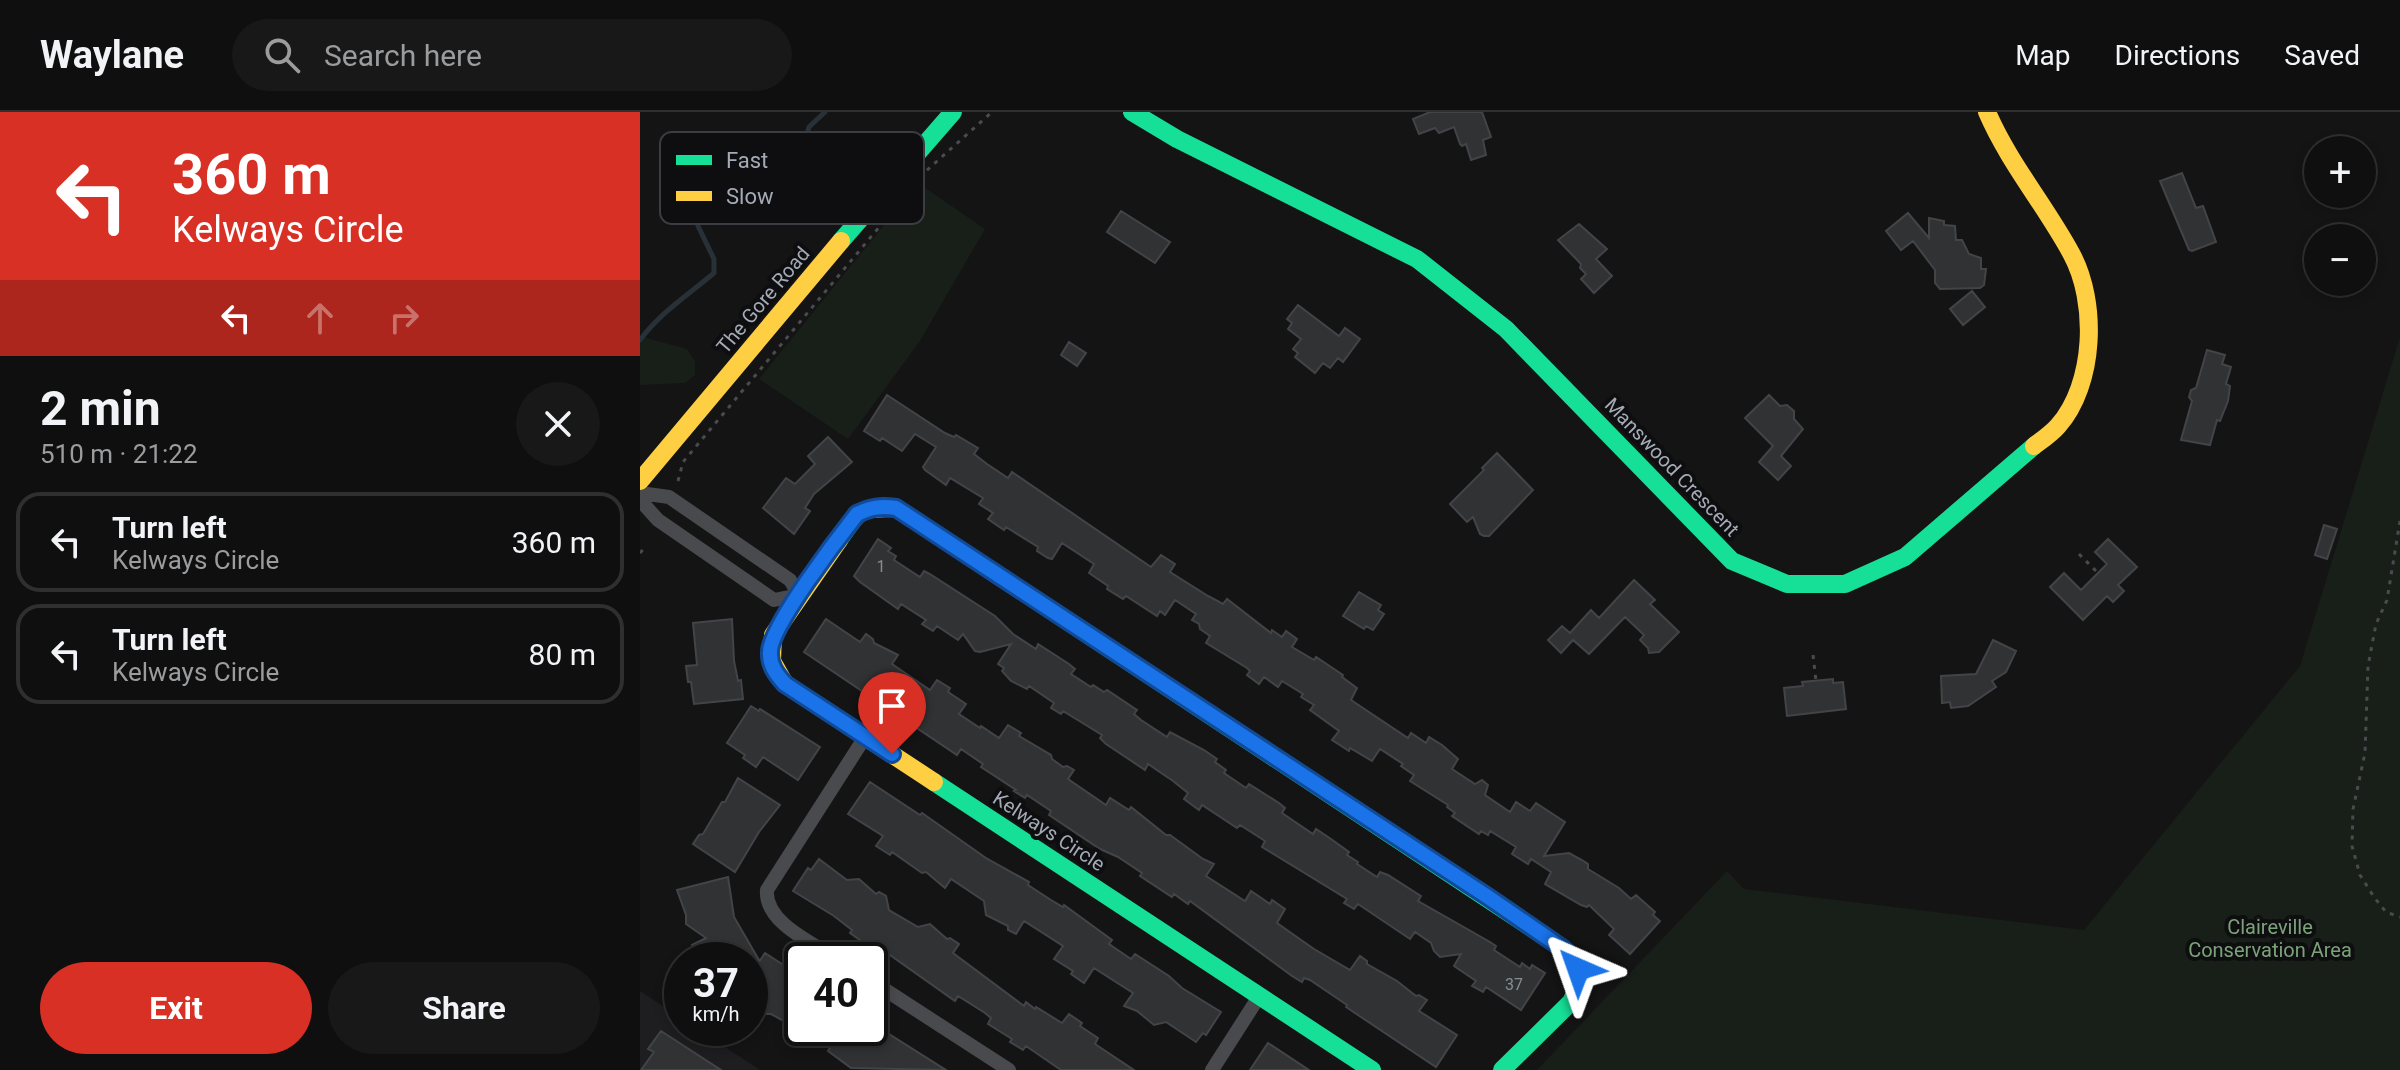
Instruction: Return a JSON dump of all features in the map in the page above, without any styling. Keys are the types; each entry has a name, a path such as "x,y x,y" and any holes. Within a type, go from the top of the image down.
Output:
{"street":[{"name":"The Gore Road","path":"924,145 953,112"},
{"name":"Manswood Crescent","path":"1132,112 1177,139 1417,259 1506,329 1732,561 1787,584 1845,584 1905,557 2058,426 2078,394 2090,347 2086,301 2073,256 1997,135 1987,112"},
{"name":"The Gore Road","path":"640,481 855,224"},
{"path":"640,493 669,497 790,580 799,595 774,600 658,520 640,500"},
{"name":"Kelways Circle","path":"1372,1070 785,684 770,662 773,635 857,514 869,508 896,508 1562,948 1577,967 1580,979 1578,991 1571,1002 1502,1070"},
{"path":"812,942 774,916 766,900 767,890 865,737"},
{"path":"888,992 1009,1070"},
{"path":"1212,1070 1260,995"}],"path":[{"path":"924,176 992,112"},
{"path":"678,481 683,462 881,224"},
{"path":"2400,521 2387,600 2376,624 2368,666 2365,753 2353,809 2352,846 2360,875 2386,912 2400,917"},
{"path":"640,553 646,546"},
{"path":"2079,554 2098,573"},
{"path":"1813,655 1816,681"}],"shaded area":[{"path":"640,991 664,1007 664,1046 723,1046 760,1070 640,1070"}],"green space":[{"path":"924,187 985,229 920,341 848,439 759,379 885,224 924,224"},
{"path":"640,336 687,349 695,361 695,375 685,383 640,385"},
{"name":"Claireville Conservation Area","path":"2400,337 2400,1070 1537,1070 1727,871 1744,889 2084,930 2300,666"}],"building":[{"path":"1430,112 1482,112 1491,137 1483,140 1486,155 1471,160 1466,144 1460,144 1454,127 1439,133 1435,128 1419,134 1413,119"},
{"path":"2182,173 2196,208 2203,206 2216,242 2192,251 2160,181"},
{"path":"1121,211 1170,242 1155,263 1107,232"},
{"path":"1908,213 1929,238 1929,218 1955,226 1956,240 1962,240 1969,254 1981,258 1981,269 1986,269 1984,285 1980,288 1940,289 1935,283 1935,270 1913,241 1901,250 1886,231"},
{"path":"1579,224 1607,249 1596,259 1612,276 1594,293 1581,279 1586,274 1580,268 1581,264 1558,240"},
{"path":"1972,291 1985,307 1963,325 1950,309"},
{"path":"1298,305 1339,336 1345,328 1360,339 1343,362 1338,358 1330,368 1323,363 1315,373 1295,357 1298,353 1293,349 1301,339 1288,329 1292,323 1287,319"},
{"path":"1069,342 1086,353 1077,366 1061,355"},
{"path":"2207,350 2225,355 2222,364 2231,367 2226,384 2230,386 2228,401 2220,421 2217,420 2210,445 2181,440 2192,401 2189,397 2191,390 2196,388"},
{"path":"887,395 945,433 956,435 978,448 974,454 987,464 1008,478 1012,472 1151,567 1161,555 1175,564 1170,572 1208,596 1223,604 1227,599 1271,633 1272,630 1282,637 1286,631 1297,639 1292,647 1314,660 1316,657 1357,688 1351,700 1408,738 1411,733 1426,743 1429,737 1442,745 1458,759 1452,769 1475,784 1482,780 1488,785 1485,795 1510,812 1516,802 1530,811 1536,803 1565,822 1544,856 1569,853 1582,860 1588,864 1588,869 1631,899 1636,895 1655,912 1653,915 1660,921 1630,954 1609,935 1614,929 1589,905 1581,905 1545,884 1551,872 1531,859 1528,864 1512,854 1516,847 1490,831 1488,835 1481,831 1479,834 1452,816 1455,813 1448,805 1410,781 1414,775 1380,749 1372,761 1332,740 1339,731 1310,710 1314,705 1301,697 1303,694 1282,681 1278,687 1264,677 1259,684 1247,675 1250,671 1247,668 1206,643 1210,636 1192,620 1196,614 1175,600 1165,615 1160,611 1157,616 1126,596 1123,599 1107,589 1108,586 1089,573 1094,564 1062,543 1052,559 1006,527 1004,530 988,519 993,513 979,504 983,498 950,478 946,485 925,470 923,467 936,447 915,434 902,451 864,431"},
{"path":"1769,395 1780,406 1787,405 1794,411 1794,419 1803,429 1781,456 1791,466 1778,480 1759,462 1773,446 1745,418"},
{"path":"828,437 852,462 814,494 805,508 810,511 794,534 763,508 786,478 795,484 815,464 808,456"},
{"path":"1497,453 1533,490 1489,536 1484,536 1480,534 1473,517 1467,522 1450,504"},
{"path":"2324,525 2337,529 2327,559 2315,555"},
{"path":"878,539 891,548 888,551 896,556 894,560 920,577 924,571 930,574 995,616 1013,634 1036,649 1038,644 1069,664 1075,669 1071,674 1091,687 1093,685 1104,692 1107,690 1137,710 1134,714 1167,737 1170,732 1204,750 1217,759 1215,762 1226,770 1224,773 1246,788 1249,784 1279,803 1285,808 1282,813 1313,834 1316,829 1331,839 1349,852 1347,855 1357,864 1377,877 1380,872 1388,875 1421,896 1418,901 1490,942 1496,946 1494,950 1520,967 1522,963 1530,969 1532,965 1545,973 1521,1010 1486,987 1483,992 1472,986 1476,981 1454,966 1461,954 1440,957 1431,943 1415,932 1410,939 1358,904 1354,909 1344,903 1347,899 1262,847 1265,841 1240,825 1237,828 1202,805 1199,810 1184,799 1188,793 1173,781 1148,764 1145,770 1106,744 1100,738 1102,735 1063,711 1061,714 1051,708 1054,703 1029,686 1027,689 1011,681 998,664 1011,644 975,651 963,634 958,640 937,626 933,631 922,624 926,620 901,604 898,609 860,582 854,576"},
{"path":"2108,539 2137,567 2118,585 2124,591 2113,602 2107,596 2083,620 2050,587 2064,573 2081,590 2107,564 2095,552"},
{"path":"1634,580 1655,600 1650,604 1679,632 1659,652 1649,653 1640,640 1644,635 1625,617 1589,654 1573,640 1561,653 1548,640 1562,626 1570,633 1591,610 1599,618"},
{"path":"1359,592 1381,605 1378,610 1384,614 1373,630 1366,626 1364,629 1343,616"},
{"path":"732,619 734,661 738,681 741,680 743,699 694,704 686,666 697,665 693,623"},
{"path":"826,619 860,642 866,634 874,643 898,655 892,664 930,690 937,680 950,688 948,692 966,704 959,714 980,728 999,738 1008,725 1063,767 1074,770 1068,779 1106,805 1110,798 1129,810 1131,807 1166,835 1214,864 1206,876 1245,901 1251,891 1270,904 1272,900 1285,909 1277,923 1314,949 1350,970 1360,956 1367,964 1427,1000 1419,1011 1457,1035 1436,1067 1310,980 1304,978 1302,982 1292,976 1190,901 1188,904 1174,894 1172,897 1140,876 1142,873 1049,815 1051,811 1027,795 1025,798 1014,791 961,749 957,755 804,652"},
{"path":"1993,640 2016,651 2006,672 1992,681 1996,687 1968,706 1951,708 1950,702 1942,703 1941,676 1976,674"},
{"path":"1833,679 1833,683 1843,682 1846,709 1787,716 1784,688 1803,686 1802,682"},
{"path":"751,706 820,747 798,780 763,757 756,767 727,743"},
{"path":"738,778 780,805 735,872 693,844 725,802"},
{"path":"870,782 920,815 922,813 986,858 1029,882 1028,885 1051,900 1064,905 1112,940 1109,944 1131,959 1135,954 1221,1012 1206,1035 1203,1033 1196,1042 1166,1022 1154,1025 1137,1011 1124,1006 1133,993 1094,968 1084,983 1071,974 1073,971 1054,959 1063,946 1024,921 1016,934 1008,930 1008,926 986,915 984,901 951,879 945,888 926,872 922,873 892,852 890,855 876,846 883,836 848,814"},
{"path":"819,859 847,880 859,879 876,894 879,892 886,896 889,910 918,927 930,924 947,939 959,944 953,953 1024,1006 1026,1002 1062,1023 1069,1014 1098,1038 1095,1044 1134,1070 1061,1070 1026,1046 1023,1050 1010,1042 1012,1039 988,1024 991,1018 985,1013 958,996 955,1001 888,954 888,942 863,942 834,916 793,891 808,868 811,870"},
{"path":"728,877 734,917 749,942 698,942 706,938 686,924 677,890"},
{"path":"768,955 784,965 784,1021 768,1014"},
{"path":"661,1031 664,1033 664,1046 684,1046 721,1070 641,1070 654,1052 648,1049"},
{"path":"888,1033 946,1070 851,1068 828,1051 830,1048 827,1046 888,1046"},
{"path":"1268,1043 1309,1070 1250,1070"}],"waterway":[{"path":"808,132 825,112"},
{"path":"640,340 666,312 714,273 714,259 698,224"}],"traffic: fast":[{"path":"924,145 953,112"},
{"path":"1132,112 1177,139 1417,259 1506,329 1732,561 1787,584 1845,584 1905,557 2034,446"},
{"path":"841,241 856,224"},
{"path":"839,540 861,513 896,508 1562,948 1577,974 1577,987 1571,1002 1502,1070"},
{"path":"934,782 1372,1070"}],"traffic: slow":[{"path":"1987,112 2006,149 2071,253 2086,295 2088,342 2079,388 2058,426 2034,446"},
{"path":"640,481 841,241"},
{"path":"839,540 773,635 772,661 785,684 934,782"}],"route":[{"path":"892,754 785,684 770,662 773,635 857,514 883,506 896,508 1488,897 1562,948 1578,969"}]}
